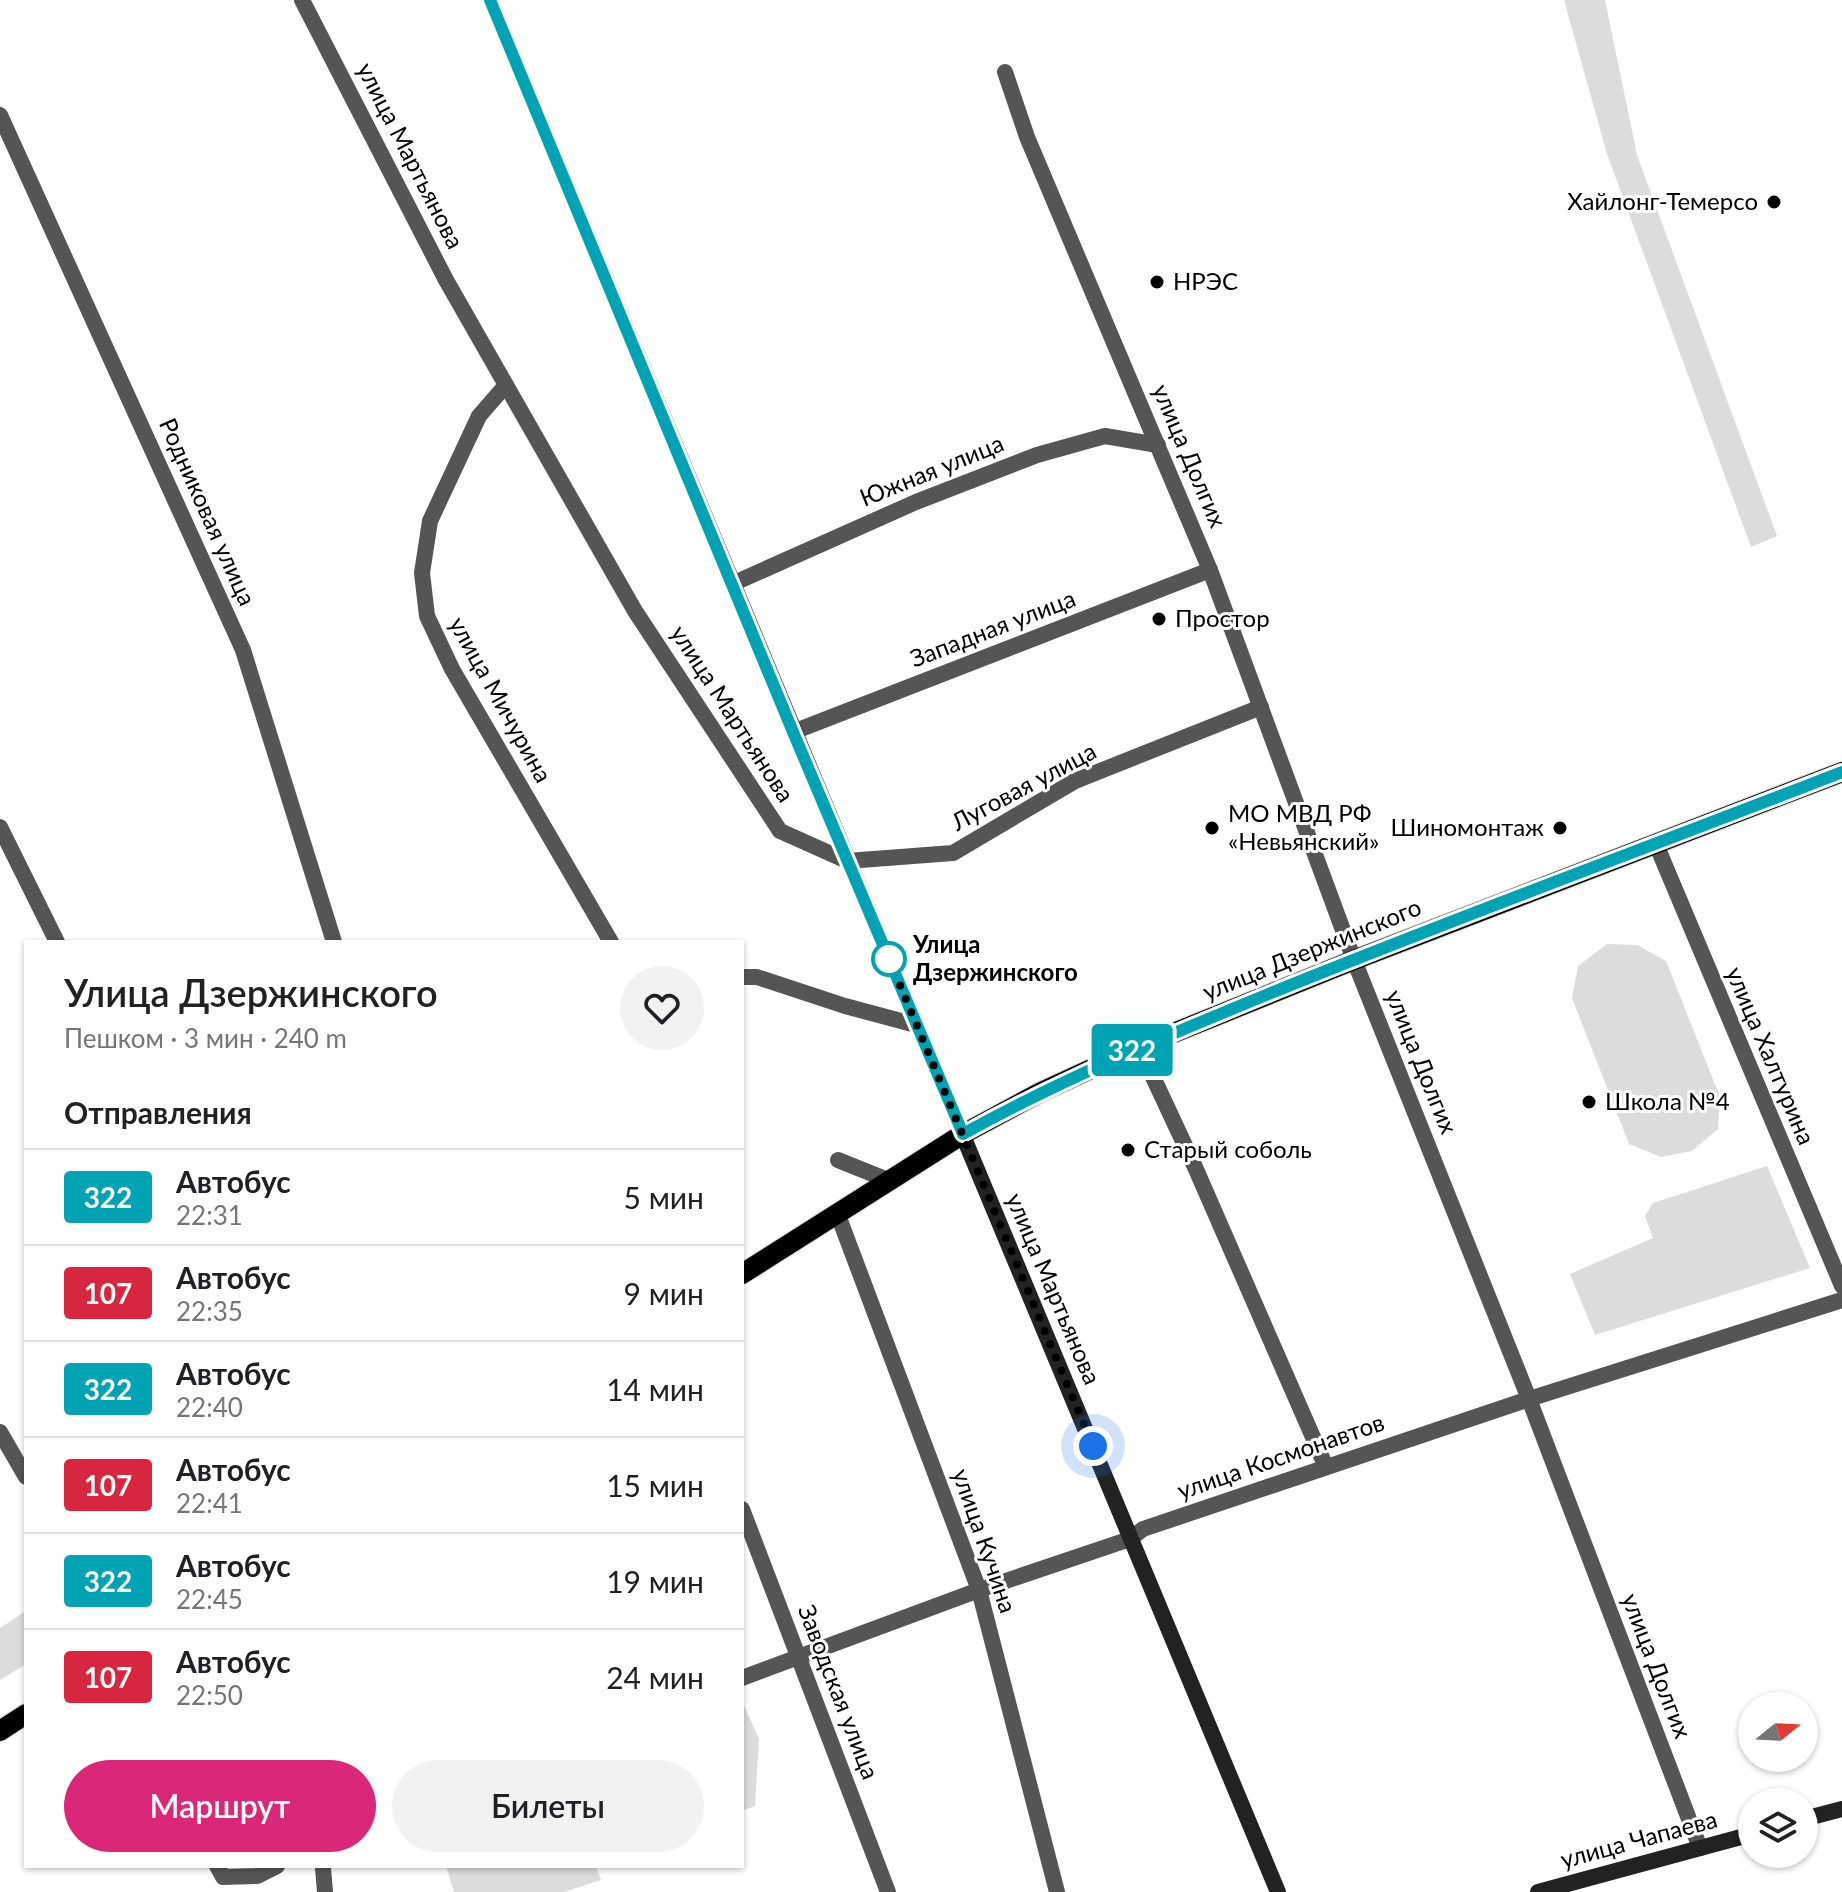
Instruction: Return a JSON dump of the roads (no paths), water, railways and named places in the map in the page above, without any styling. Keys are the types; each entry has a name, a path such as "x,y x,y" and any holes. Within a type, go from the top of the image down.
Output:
{"main road":[{"path":"490,0 847,861"},
{"name":"улица Дзержинского","path":"744,1273 963,1134 1041,1092 1139,1047 1354,960 1842,772"},
{"name":"улица Мартьянова","path":"847,861 1278,1892"},
{"path":"0,1731 24,1715"},
{"path":"1818,1815 1842,1809"},
{"name":"улица Чапаева","path":"1538,1892 1738,1838"}],"street":[{"name":"улица Мартьянова","path":"302,0 446,280 635,611 780,831 847,861"},
{"name":"улица Долгих","path":"1005,72 1027,137 1210,570 1354,960 1529,1399 1700,1848"},
{"name":"Родниковая улица","path":"0,115 243,650 333,940"},
{"name":"улица Мичурина","path":"506,385 479,416 430,521 422,573 427,616 452,669 610,940"},
{"name":"Южная улица","path":"732,584 916,502 1037,455 1105,436 1158,445"},
{"name":"Западная улица","path":"793,732 1210,570"},
{"name":"Луговая улица","path":"847,861 953,853 1075,781 1261,707"},
{"path":"0,827 56,940"},
{"name":"улица Халтурина","path":"1656,844 1842,1286"},
{"path":"744,977 757,977 916,1025"},
{"path":"1139,1047 1326,1467"},
{"path":"838,1160 890,1181"},
{"name":"улица Кучина","path":"838,1215 979,1590 1057,1892"},
{"name":"улица Космонавтов","path":"744,1677 979,1590 1130,1539 1143,1529 1529,1399 1842,1300"},
{"path":"0,1432 24,1474"},
{"name":"Заводская улица","path":"744,1514 888,1892"},
{"path":"218,1868 223,1877 257,1876 273,1868"},
{"path":"323,1868 325,1892"}],"place":[{"name":"Хайлонг-Темерсо","path":"1774,202"},
{"name":"НРЭС","path":"1157,282"},
{"name":"Простор","path":"1159,619"},
{"name":"МО МВД РФ «Невьянский»","path":"1212,828"},
{"name":"Шиномонтаж","path":"1560,828"},
{"name":"Улица Дзержинского","path":"889,959"},
{"name":"Школа №4","path":"1589,1102"},
{"name":"Старый соболь","path":"1128,1150"}]}
